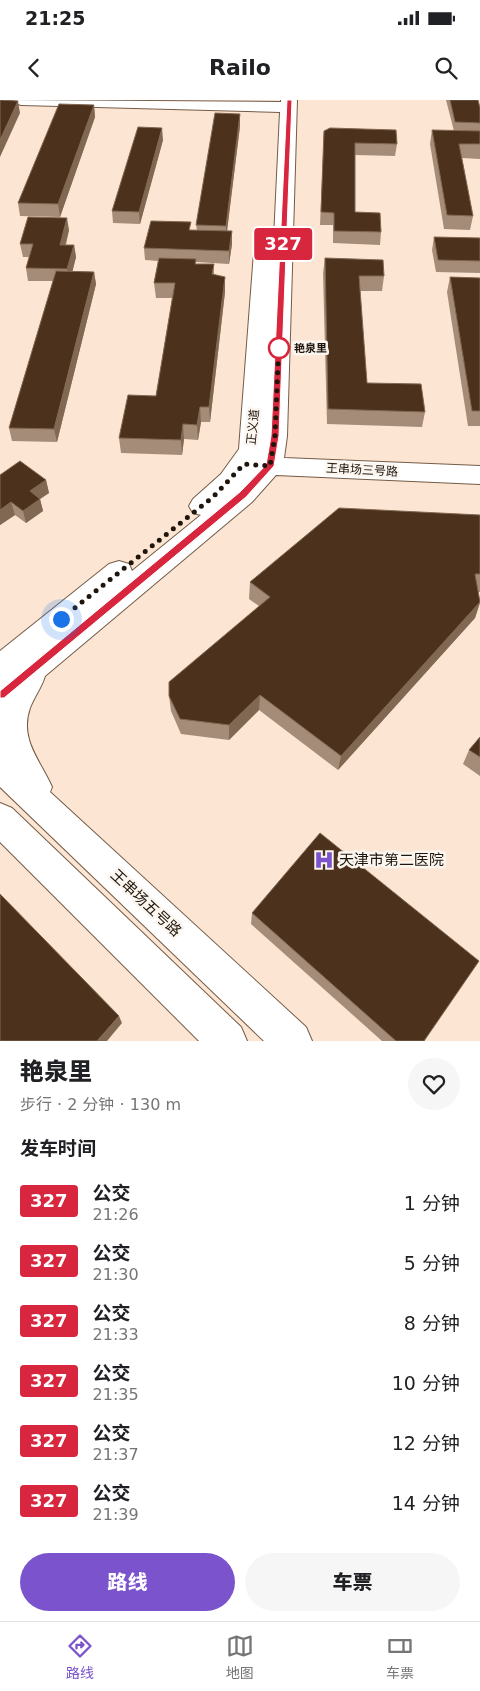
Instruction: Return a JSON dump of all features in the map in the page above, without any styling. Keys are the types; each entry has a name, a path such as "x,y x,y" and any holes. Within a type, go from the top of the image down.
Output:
{"street":[{"path":"21,100 281,104"},
{"name":"正义道","path":"0,668 213,497 244,464 251,449 253,434 281,104"},
{"name":"正义道","path":"270,466 275,436 281,104"},
{"name":"王串场三号路","path":"244,464 480,475"},
{"path":"0,694 243,494 270,466"},
{"path":"0,674 34,653 12,711 8,733 13,748 13,801 227,1041"},
{"name":"王串场五号路","path":"0,766 292,1041"}],"building":[{"path":"0,100 18,101 0,140"},
{"path":"450,100 478,100 480,123 455,122"},
{"path":"59,104 94,105 58,204 18,203"},
{"path":"215,113 240,114 226,226 196,225"},
{"path":"138,127 162,128 139,212 112,211"},
{"path":"330,128 396,130 397,144 355,143 355,212 380,213 381,232 334,231 334,213 321,212 324,131"},
{"path":"432,130 480,131 480,144 459,144 473,216 447,215"},
{"path":"28,217 67,218 60,245 74,245 67,269 26,268 33,244 20,244"},
{"path":"151,221 191,222 189,230 232,231 229,251 144,248"},
{"path":"434,237 480,238 480,261 438,260"},
{"path":"159,258 196,259 195,264 214,264 212,274 225,277 209,407 200,407 197,425 183,424 181,440 119,438 128,395 156,396 175,283 154,283"},
{"path":"325,258 383,260 384,276 359,276 367,383 421,384 425,412 328,409"},
{"path":"56,271 94,272 54,429 9,428"},
{"path":"450,277 480,278 480,411 472,411"},
{"path":"20,461 46,480 30,491 40,499 23,511 11,502 0,510 0,475"},
{"path":"339,508 480,515 480,574 475,574 480,602 341,756 260,695 229,725 180,719 169,696 169,682 270,597 250,582"},
{"path":"480,737 480,757 469,750"},
{"path":"320,833 479,961 424,1041 396,1041 252,913"},
{"path":"0,894 119,1016 97,1041 0,1041"}],"bus line":[{"name":"327","path":"0,694 243,494 270,466 275,436 289,100"}],"place":[{"name":"艳泉里","path":"279,348"},
{"name":"天津市第二医院","path":"324,860"}],"route":[{"path":"61,619 213,497 244,464 270,466 275,436 279,339 279,348"}]}
